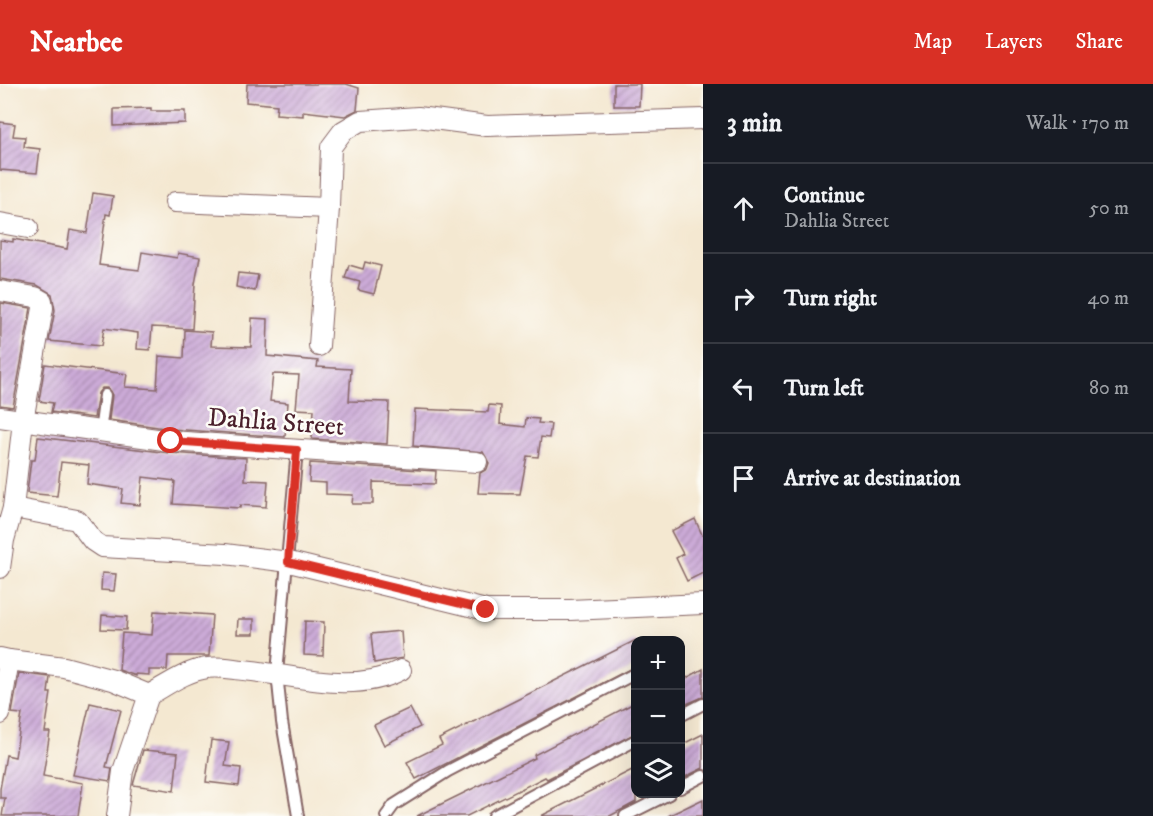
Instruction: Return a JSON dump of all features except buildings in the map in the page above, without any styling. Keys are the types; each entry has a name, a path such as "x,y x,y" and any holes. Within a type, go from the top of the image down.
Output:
{"street":[{"path":"319,346 332,147 343,131 360,121 418,117 487,126 703,119"},
{"path":"175,202 329,208"},
{"path":"0,224 28,228"},
{"path":"0,291 35,297 42,301 44,308 23,421 13,508 2,540 0,568"},
{"name":"Dahlia Street","path":"0,417 171,441 477,462"},
{"path":"13,508 77,520 93,541 102,547 225,554 288,562 486,610 570,610 703,604"},
{"path":"0,714 5,659 64,667 113,680 149,695"},
{"path":"118,816 123,771 149,695 189,673 208,668 361,683 385,678 401,670"}],"lane":[{"path":"100,432 105,395"},
{"path":"297,450 277,673 282,722 298,816"},
{"path":"386,816 394,805 448,771 631,676"},
{"path":"685,714 703,704"},
{"path":"494,816 631,743"},
{"path":"685,786 703,776"},
{"path":"625,816 661,798"}],"route":[{"path":"171,441 297,450 288,562 486,610"}]}
